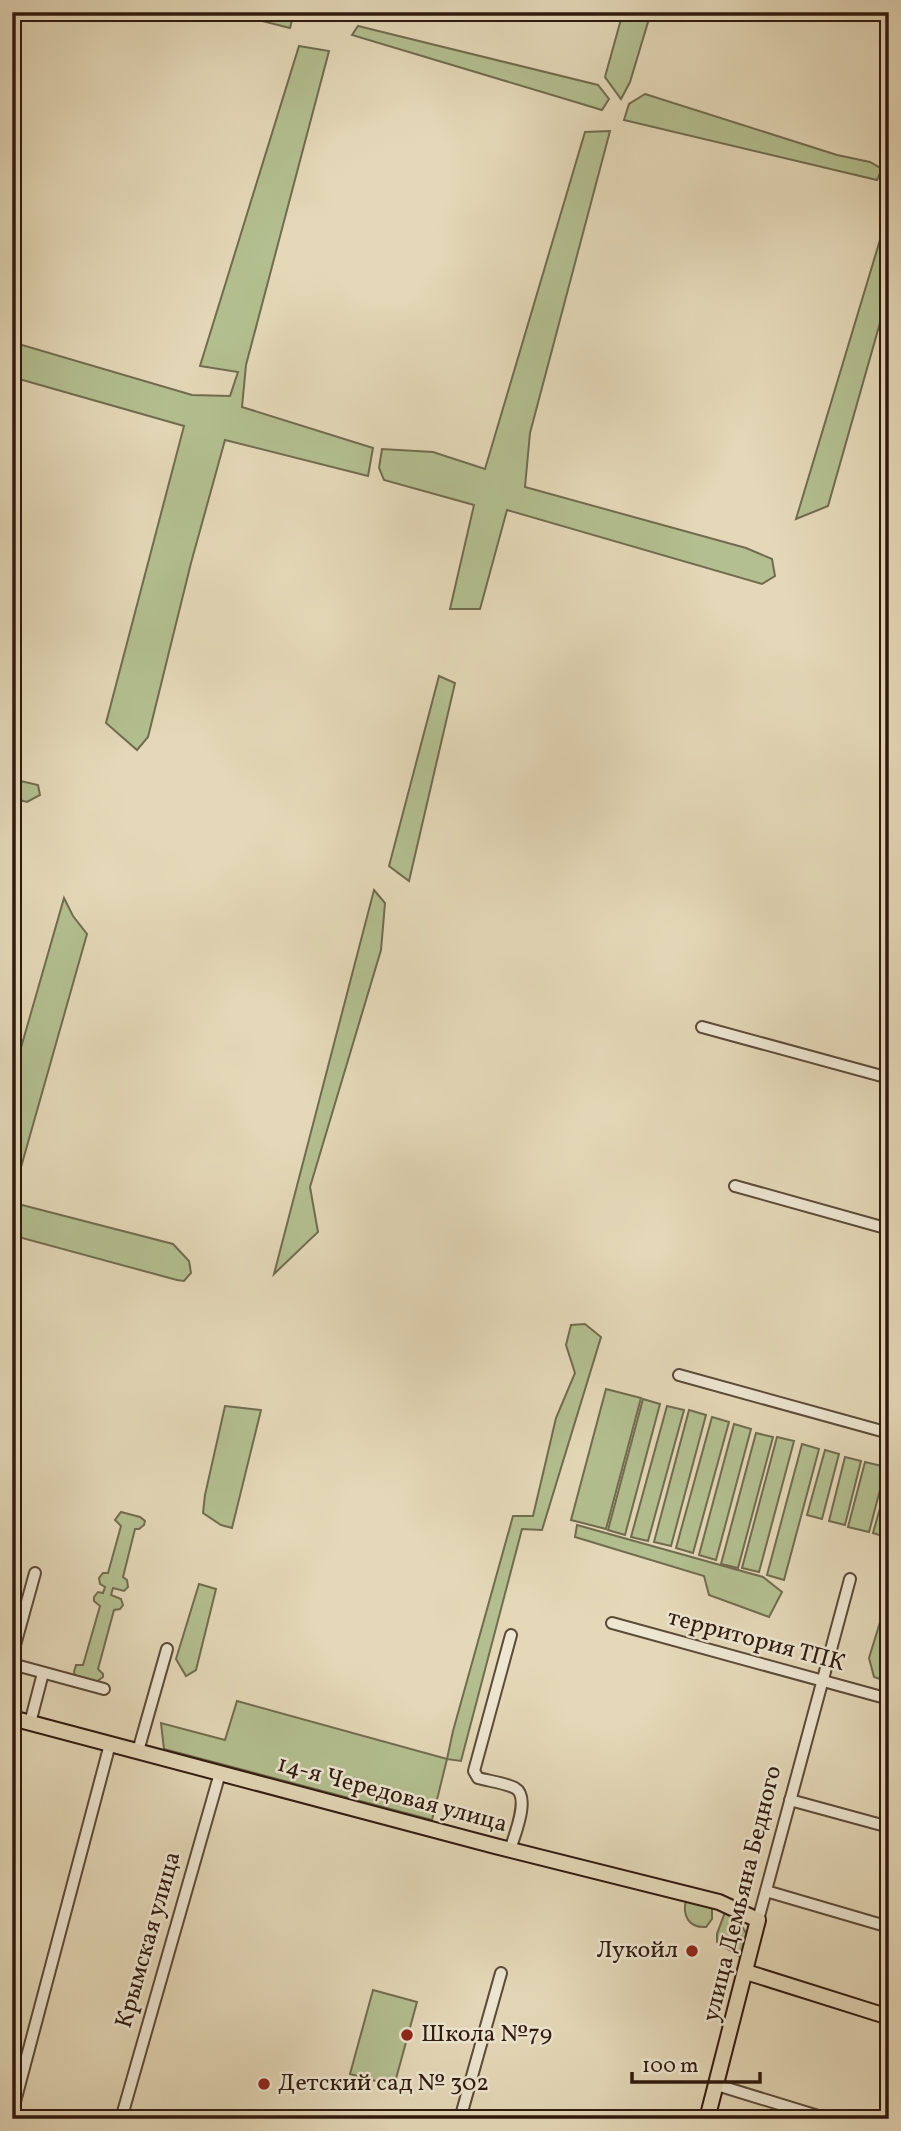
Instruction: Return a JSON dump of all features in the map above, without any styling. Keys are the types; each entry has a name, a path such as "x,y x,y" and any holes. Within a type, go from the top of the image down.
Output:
{"main road":[{"name":"14-я Чередовая улица","path":"12,1718 510,1850 719,1902 758,1920"},
{"name":"улица Демьяна Бедного","path":"708,2119 758,1920"},
{"path":"746,1972 889,2017"}],"street":[{"path":"702,1027 889,1078"},
{"path":"734,1186 889,1229"},
{"path":"679,1375 889,1433"},
{"path":"12,1656 35,1573"},
{"name":"улица Демьяна Бедного","path":"758,1920 850,1579"},
{"name":"территория ТПК","path":"612,1623 889,1699"},
{"path":"510,1850 522,1810 522,1796 517,1789 478,1778 474,1770 511,1635"},
{"path":"138,1751 167,1649"},
{"path":"12,1664 104,1689"},
{"path":"30,1723 43,1673"},
{"path":"12,2113 110,1744"},
{"name":"Крымская улица","path":"121,2119 220,1773"},
{"path":"790,1800 889,1827"},
{"path":"766,1891 889,1927"},
{"path":"460,2119 501,1973"},
{"path":"717,2085 828,2119"}],"green space":[{"path":"226,12 294,12 290,28"},
{"path":"623,12 651,12 630,82 621,99 605,77"},
{"path":"358,26 598,85 609,99 602,110 352,35"},
{"path":"299,46 329,51 246,365 242,407 373,448 368,476 225,440 148,737 137,750 106,723 184,426 12,377 12,342 192,395 230,396 238,372 200,366"},
{"path":"645,94 837,155 870,162 882,169 877,180 624,120 629,104"},
{"path":"610,131 530,433 525,487 746,548 772,559 775,576 762,584 507,510 480,609 450,609 474,505 384,480 379,468 382,449 433,452 485,469 585,132"},
{"path":"889,210 889,291 828,506 796,519"},
{"path":"439,676 455,683 409,881 389,866"},
{"path":"12,779 38,785 40,795 27,802 12,798"},
{"path":"374,890 385,903 381,950 310,1187 318,1232 274,1274"},
{"path":"64,898 73,916 87,934 12,1199 12,1079"},
{"path":"22,1205 173,1244 189,1261 191,1273 184,1281 177,1280 22,1238 12,1221 12,1209"},
{"path":"585,1324 601,1337 542,1530 522,1529 461,1761 447,1759 513,1516 533,1516 556,1418 575,1373 566,1345 571,1325"},
{"path":"606,1389 641,1398 606,1529 571,1520"},
{"path":"643,1399 660,1404 625,1535 608,1530"},
{"path":"225,1406 261,1410 232,1528 221,1525 203,1513"},
{"path":"667,1406 684,1410 648,1541 631,1537"},
{"path":"689,1410 706,1415 671,1546 654,1542"},
{"path":"712,1417 729,1422 693,1553 676,1548"},
{"path":"734,1424 751,1429 716,1560 699,1555"},
{"path":"756,1433 773,1437 738,1568 721,1564"},
{"path":"777,1437 794,1441 759,1572 742,1568"},
{"path":"802,1444 819,1449 784,1580 767,1575"},
{"path":"825,1450 839,1454 822,1519 807,1515"},
{"path":"845,1457 861,1461 845,1525 829,1521"},
{"path":"865,1462 886,1467 869,1532 848,1527"},
{"path":"889,1476 889,1529 886,1537 873,1533"},
{"path":"121,1512 145,1521 139,1529 135,1529 123,1577 127,1580 128,1587 124,1591 113,1588 111,1595 121,1599 123,1605 114,1610 98,1669 103,1677 96,1682 75,1676 74,1672 76,1665 83,1665 100,1606 94,1601 94,1597 98,1592 103,1593 105,1587 100,1584 99,1578 103,1573 108,1573 121,1526 115,1520"},
{"path":"577,1525 763,1577 782,1592 769,1617 709,1595 704,1576 575,1537"},
{"path":"199,1584 216,1589 196,1670 186,1676 176,1659"},
{"path":"889,1617 889,1682 874,1677 869,1658 881,1619"},
{"path":"237,1701 447,1759 432,1820 164,1749 161,1723 225,1740"},
{"path":"686,1900 712,1907 712,1919 706,1927 700,1927 688,1920"},
{"path":"725,1912 739,1922 748,1936 744,1956 739,1956 717,1942"},
{"path":"373,1990 417,2002 394,2086 350,2074"}],"place":[{"name":"Лукойл","path":"692,1951"},
{"name":"Школа №79","path":"407,2035"},
{"name":"Детский сад № 302","path":"264,2084"}]}
